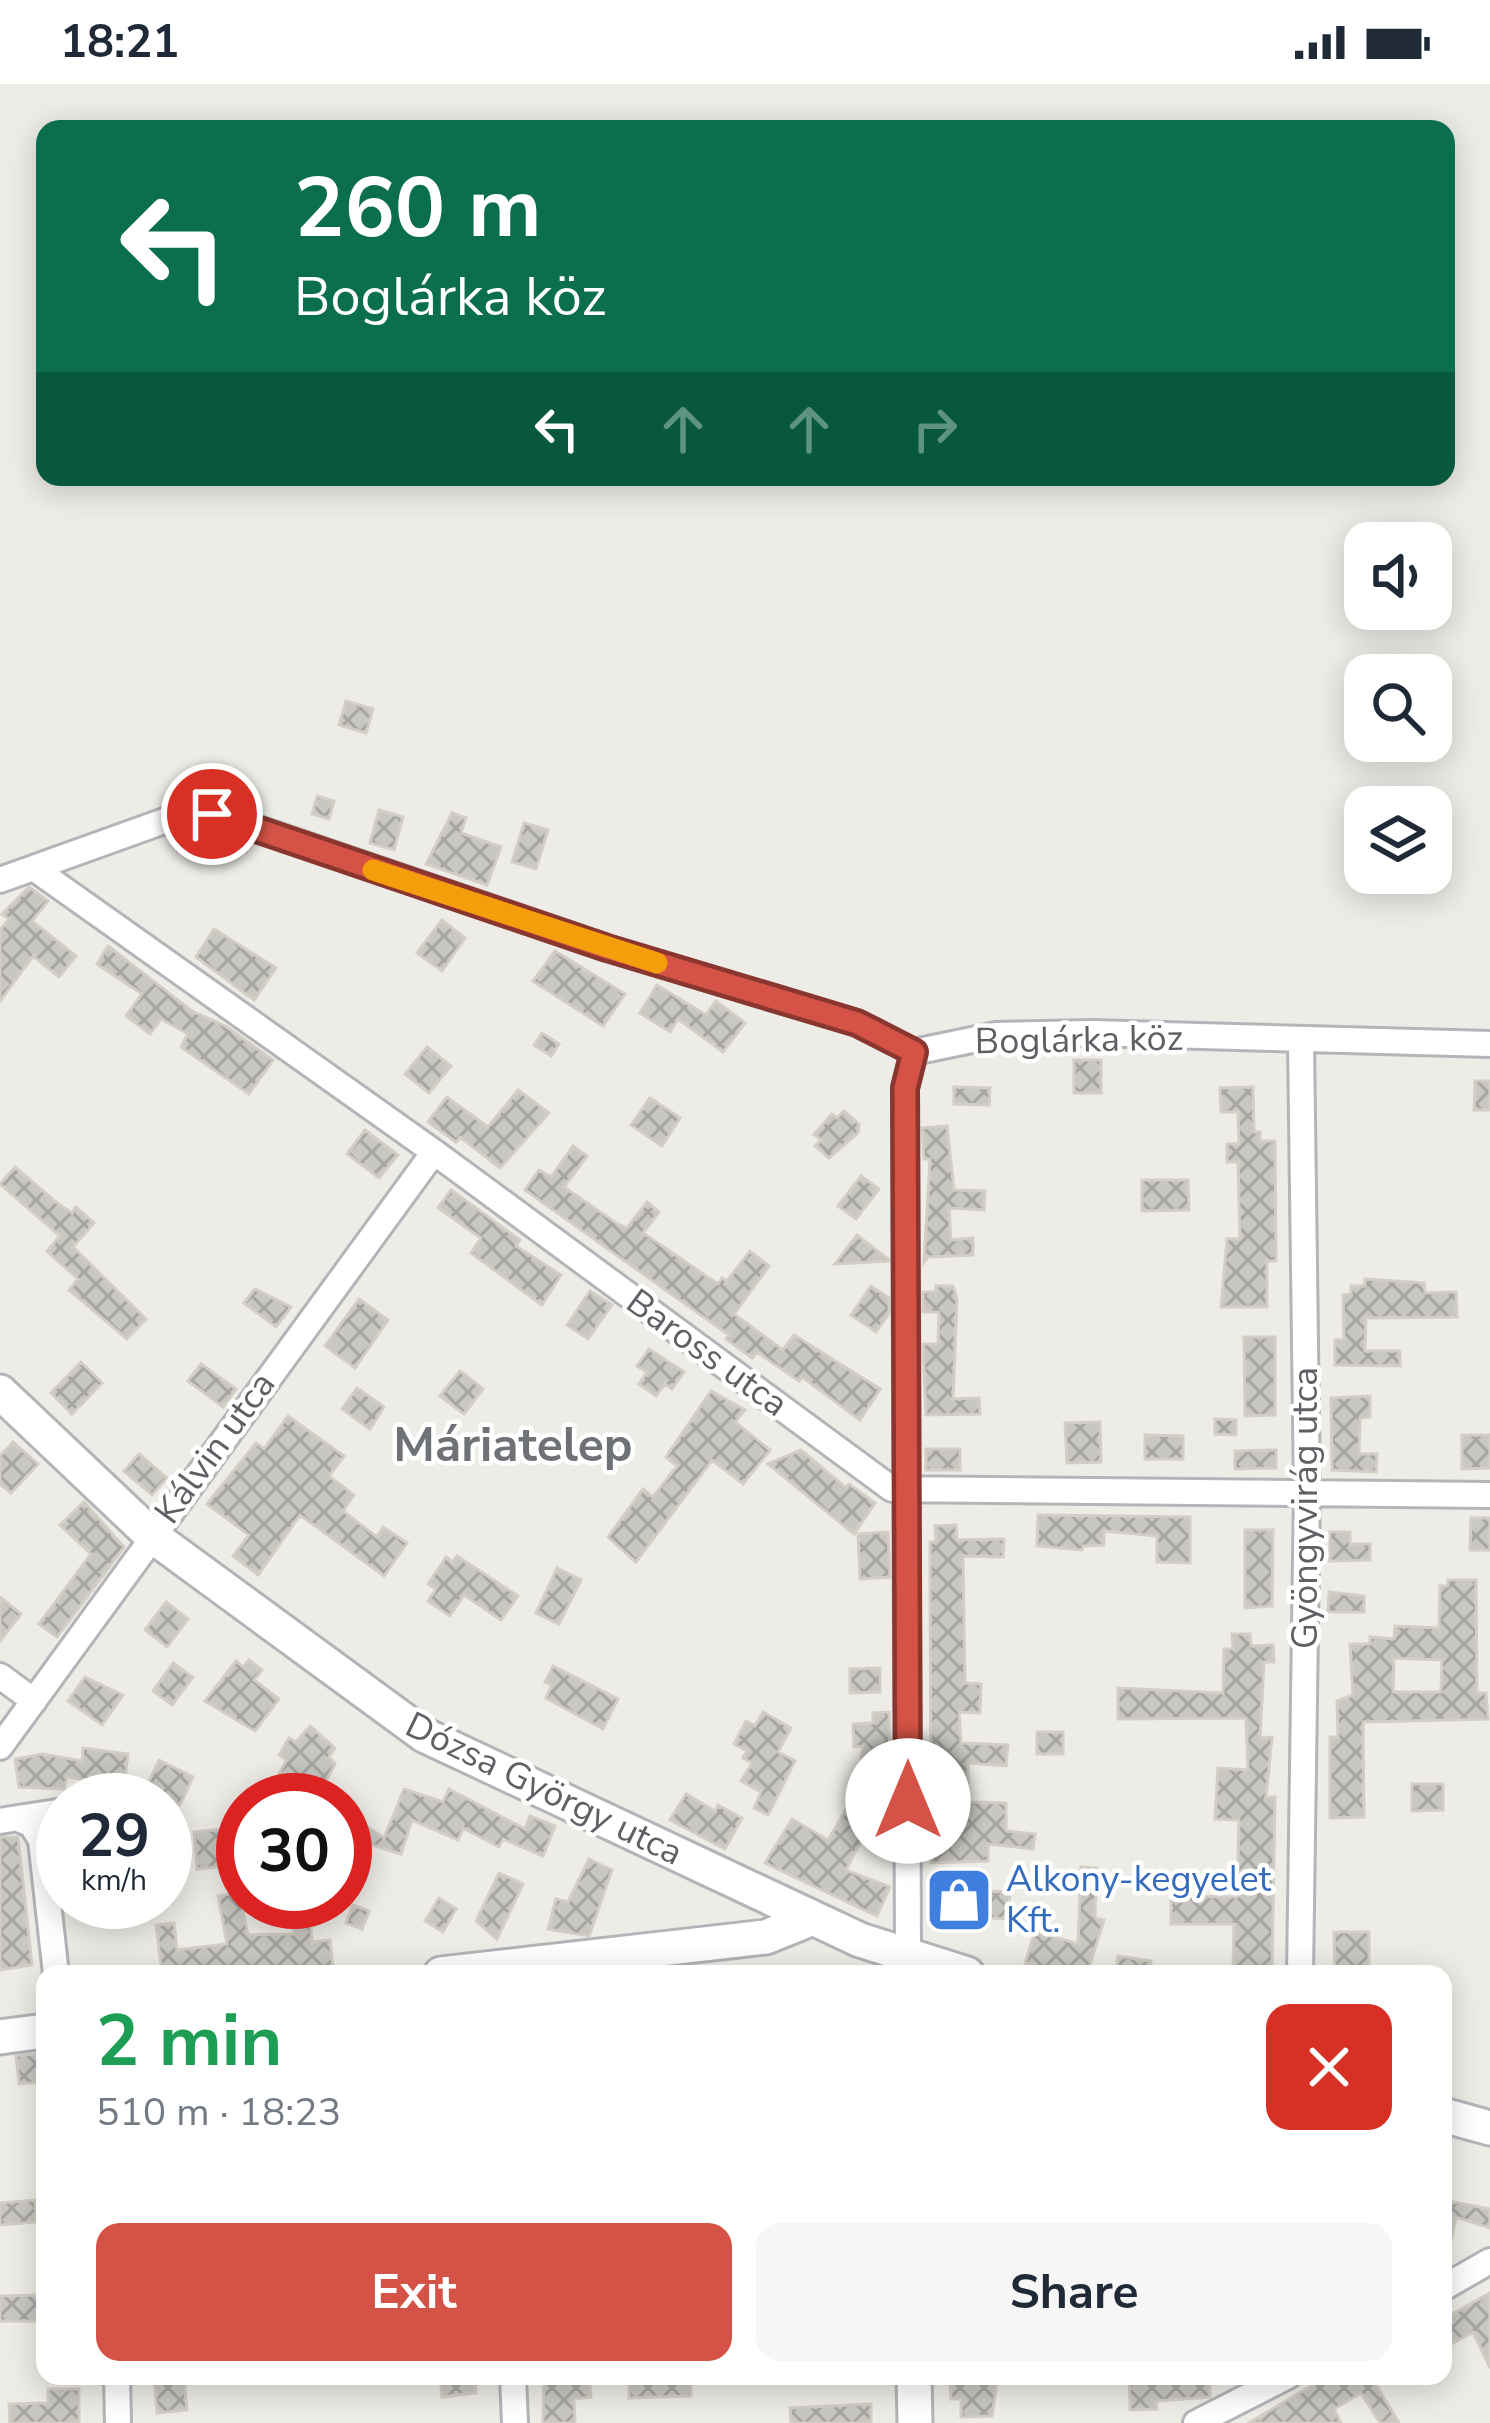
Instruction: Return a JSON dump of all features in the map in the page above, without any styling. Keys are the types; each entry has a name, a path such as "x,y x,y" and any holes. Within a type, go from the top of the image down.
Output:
{"main road":[{"name":"Dózsa György utca","path":"0,1392 151,1535 424,1735 908,1965"},
{"path":"537,1965 766,1936 813,1918"},
{"path":"0,2037 36,2032"},
{"path":"1452,2117 1490,2128"},
{"path":"914,2385 915,2423"}],"street":[{"path":"0,880 181,815 212,814 607,948 857,1023 914,1052 905,1088 908,1965"},
{"name":"Baross utca","path":"35,869 434,1152 892,1490 908,1486 1490,1495"},
{"name":"Boglárka köz","path":"914,1052 1015,1034 1490,1044"},
{"name":"Gyöngyvirág utca","path":"1300,1965 1306,1491 1301,1042"},
{"name":"Kálvin utca","path":"0,1747 434,1152"},
{"path":"0,1676 34,1701"},
{"path":"9,1820 31,1824 41,1840 55,1965"},
{"path":"1452,2283 1490,2261"},
{"path":"116,2385 118,2423"},
{"path":"513,2385 515,2423"},
{"path":"1196,2423 1270,2385"}],"building":[{"path":"346,701 373,709 366,733 339,725"},
{"path":"317,796 334,801 329,819 312,814"},
{"path":"379,810 403,817 394,850 370,843"},
{"path":"452,813 466,818 461,833 501,847 487,885 426,864"},
{"path":"524,823 548,830 536,869 512,862"},
{"path":"29,887 48,901 32,921 76,956 59,977 33,956 0,1001 0,930 9,919 2,914"},
{"path":"442,920 465,938 442,971 417,953"},
{"path":"214,929 276,968 254,1000 196,957"},
{"path":"108,946 192,1011 227,1027 273,1060 249,1094 181,1047 188,1034 161,1019 150,1034 126,1016 142,994 97,964"},
{"path":"555,951 625,994 603,1026 533,981"},
{"path":"657,985 706,1015 716,1001 745,1023 723,1052 678,1019 670,1032 640,1013"},
{"path":"542,1033 559,1044 551,1056 534,1045"},
{"path":"427,1047 451,1066 429,1093 405,1074"},
{"path":"1074,1060 1101,1060 1101,1093 1074,1093"},
{"path":"1475,1081 1490,1081 1490,1110 1474,1110"},
{"path":"954,1087 990,1088 989,1105 954,1104"},
{"path":"1253,1087 1254,1132 1260,1132 1260,1141 1275,1141 1276,1261 1267,1261 1267,1307 1221,1307 1227,1239 1240,1239 1238,1162 1227,1162 1227,1144 1239,1144 1238,1112 1221,1112 1220,1088"},
{"path":"518,1090 549,1113 500,1168 460,1137 456,1142 428,1122 447,1097 488,1127"},
{"path":"650,1098 680,1118 662,1146 631,1125"},
{"path":"844,1111 859,1124 858,1133 829,1158 815,1146 821,1140 814,1134 832,1114 837,1118"},
{"path":"947,1126 954,1190 985,1191 984,1210 949,1208 951,1240 973,1238 973,1255 928,1257 924,1262 930,1159 924,1159 922,1128"},
{"path":"365,1130 398,1155 379,1178 347,1154"},
{"path":"573,1146 587,1156 564,1187 616,1223 627,1228 647,1202 659,1212 643,1233 718,1284 722,1278 727,1281 750,1251 769,1266 734,1314 783,1350 794,1335 880,1389 860,1420 802,1377 799,1381 757,1352 752,1358 726,1339 729,1335 525,1190 539,1170 551,1177"},
{"path":"15,1167 57,1203 72,1213 76,1207 94,1223 73,1247 146,1319 127,1339 69,1290 78,1279 47,1251 60,1236 0,1184"},
{"path":"861,1176 879,1189 856,1219 838,1206"},
{"path":"1142,1180 1188,1180 1189,1210 1142,1211"},
{"path":"451,1190 520,1240 516,1246 561,1275 542,1305 471,1253 481,1238 438,1208"},
{"path":"857,1235 889,1260 889,1261 835,1264"},
{"path":"1365,1279 1424,1283 1425,1293 1456,1292 1457,1317 1366,1318 1365,1351 1400,1351 1400,1366 1335,1365 1335,1340 1344,1340 1343,1295 1351,1294 1351,1286 1365,1286"},
{"path":"871,1286 889,1298 889,1313 876,1332 851,1315"},
{"path":"936,1286 953,1286 957,1299 953,1399 979,1398 980,1414 926,1415 923,1344 938,1344 939,1312 923,1312 923,1292 936,1292"},
{"path":"255,1289 291,1307 276,1327 244,1303"},
{"path":"590,1291 612,1305 588,1339 567,1325"},
{"path":"359,1299 388,1320 355,1368 325,1346"},
{"path":"1244,1337 1275,1337 1275,1415 1245,1416"},
{"path":"649,1349 684,1372 672,1389 665,1384 656,1396 639,1384 647,1372 637,1366"},
{"path":"81,1362 102,1383 72,1414 51,1393"},
{"path":"201,1364 236,1389 223,1407 188,1381"},
{"path":"460,1371 483,1389 464,1414 440,1396"},
{"path":"357,1388 384,1407 370,1429 342,1409"},
{"path":"711,1391 745,1410 735,1422 770,1450 743,1484 712,1460 636,1562 608,1537 643,1489 653,1497 677,1466 666,1457"},
{"path":"1370,1396 1370,1417 1360,1418 1359,1454 1377,1454 1376,1472 1332,1470 1331,1398"},
{"path":"288,1416 344,1456 329,1476 354,1495 343,1511 377,1537 383,1527 407,1543 384,1576 300,1515 258,1575 233,1556 249,1535 207,1504 256,1443 264,1449"},
{"path":"1215,1419 1236,1420 1236,1435 1215,1434"},
{"path":"1100,1422 1101,1462 1067,1463 1065,1423"},
{"path":"1145,1435 1183,1436 1183,1459 1145,1459"},
{"path":"1462,1435 1490,1435 1490,1468 1462,1469"},
{"path":"13,1442 38,1464 11,1493 0,1484 0,1456"},
{"path":"926,1449 960,1449 960,1470 926,1470"},
{"path":"801,1450 846,1488 849,1484 875,1503 854,1534 768,1464"},
{"path":"1276,1450 1276,1468 1235,1469 1235,1451"},
{"path":"139,1454 167,1478 152,1495 124,1471"},
{"path":"84,1502 124,1547 57,1637 39,1624 91,1554 60,1525"},
{"path":"1038,1515 1190,1517 1190,1563 1157,1562 1157,1536 1104,1531 1104,1545 1083,1546 1082,1550 1037,1546"},
{"path":"1471,1518 1490,1518 1490,1550 1470,1550"},
{"path":"956,1525 957,1540 1004,1539 1003,1557 963,1556 965,1683 981,1684 980,1713 959,1712 961,1743 1008,1745 1006,1766 968,1763 968,1802 1006,1803 1006,1831 1035,1834 1033,1849 988,1844 988,1861 931,1863 930,1542 936,1542 935,1526"},
{"path":"1245,1530 1273,1530 1272,1606 1245,1608"},
{"path":"888,1532 890,1577 860,1579 858,1534"},
{"path":"1330,1532 1350,1532 1350,1544 1370,1544 1370,1560 1330,1561"},
{"path":"457,1556 518,1596 501,1620 464,1595 450,1616 428,1601 436,1589 428,1584 446,1557 453,1562"},
{"path":"557,1568 581,1580 559,1624 536,1613"},
{"path":"1448,1580 1476,1580 1477,1693 1486,1693 1488,1719 1363,1722 1364,1817 1330,1818 1330,1737 1338,1737 1337,1701 1353,1695 1350,1644 1370,1644 1370,1637 1394,1639 1395,1626 1439,1628 1440,1586 1448,1586","holes":["1394,1658 1442,1660 1441,1692 1393,1692"]},
{"path":"1329,1592 1364,1596 1364,1612 1328,1612"},
{"path":"0,1597 21,1614 0,1641"},
{"path":"166,1602 188,1619 167,1647 145,1630"},
{"path":"1232,1634 1250,1634 1251,1646 1273,1645 1274,1662 1264,1662 1260,1738 1272,1737 1266,1797 1275,1797 1272,1965 1233,1965 1234,1924 1171,1924 1171,1896 1237,1897 1239,1820 1215,1819 1218,1768 1248,1770 1246,1718 1118,1719 1118,1688 1223,1693 1224,1649 1233,1649"},
{"path":"249,1660 262,1670 254,1680 279,1699 255,1731 205,1701 236,1661 243,1667"},
{"path":"173,1663 193,1677 172,1705 153,1691"},
{"path":"553,1666 618,1699 603,1729 546,1698 552,1685 545,1682"},
{"path":"880,1668 880,1692 850,1693 850,1669"},
{"path":"85,1677 123,1695 102,1725 68,1701"},
{"path":"763,1712 791,1728 778,1752 795,1761 768,1815 754,1808 761,1792 741,1781 752,1763 743,1758 747,1751 734,1744 746,1721 755,1726"},
{"path":"889,1712 891,1830 879,1851 861,1841 846,1870 890,1887 877,1916 765,1863 792,1819 828,1840 857,1791 863,1746 854,1747 853,1724 873,1723 873,1713"},
{"path":"310,1726 335,1748 329,1757 335,1764 330,1773 279,1773 287,1760 279,1755 289,1738 296,1742"},
{"path":"1037,1732 1063,1732 1063,1754 1037,1754"},
{"path":"83,1748 128,1754 126,1773 36,1773 36,1788 19,1787 15,1759 43,1754 82,1761"},
{"path":"159,1760 185,1773 153,1773"},
{"path":"1412,1784 1443,1784 1443,1810 1412,1811"},
{"path":"404,1789 443,1802 449,1789 525,1829 530,1816 555,1826 543,1856 503,1839 499,1847 463,1828 458,1840 412,1820 401,1854 372,1845 372,1830 384,1838"},
{"path":"686,1794 715,1811 718,1805 742,1818 725,1849 670,1820"},
{"path":"216,1830 216,1867 197,1869 194,1832"},
{"path":"0,1837 18,1837 32,1965 0,1970"},
{"path":"589,1859 612,1870 589,1936 548,1929 556,1899 568,1902"},
{"path":"1081,1867 1096,1868 1095,1918 1104,1920 1090,1965 1025,1963 1035,1931 1078,1944"},
{"path":"499,1873 523,1884 497,1939 476,1921"},
{"path":"944,1889 1010,1892 1008,1919 974,1917 978,1910"},
{"path":"439,1898 456,1909 443,1932 425,1921"},
{"path":"156,1929 175,1929 177,1950 227,1944 224,1929 247,1929 248,1935 311,1929 312,1942 330,1940 333,1965 161,1965"},
{"path":"1334,1932 1369,1932 1369,1965 1335,1965"},
{"path":"1118,1956 1151,1961 1150,1965 1117,1965"},
{"path":"36,2054 36,2083 19,2084 16,2056"},
{"path":"35,2200 36,2222 0,2225 0,2203"},
{"path":"1452,2202 1490,2209 1490,2228 1456,2217 1452,2236"},
{"path":"1490,2293 1490,2368 1473,2332 1452,2344 1452,2314"},
{"path":"36,2295 36,2321 0,2321 0,2296"},
{"path":"155,2385 185,2385 187,2410 157,2413"},
{"path":"441,2385 476,2385 476,2393 442,2397"},
{"path":"544,2385 590,2385 591,2397 574,2399 575,2423 543,2423"},
{"path":"629,2385 691,2385 691,2396 629,2398"},
{"path":"950,2385 996,2385 992,2416 961,2417 961,2399 951,2399"},
{"path":"1129,2385 1210,2385 1210,2397 1156,2401 1157,2409 1130,2410"},
{"path":"1313,2385 1376,2385 1399,2423 1380,2423 1361,2393 1334,2409 1341,2423 1249,2423"},
{"path":"48,2389 79,2389 79,2423 10,2423 9,2404 48,2403"},
{"path":"871,2404 871,2423 791,2423 790,2408"}],"slow traffic":[{"path":"373,870 657,963"}],"place":[{"name":"Alkony-kegyelet Kft.","path":"959,1900"}],"district":[{"name":"Máriatelep","path":"513,1445"}],"route":[{"path":"212,814 607,948 857,1023 914,1052 905,1088 908,1801"}]}
